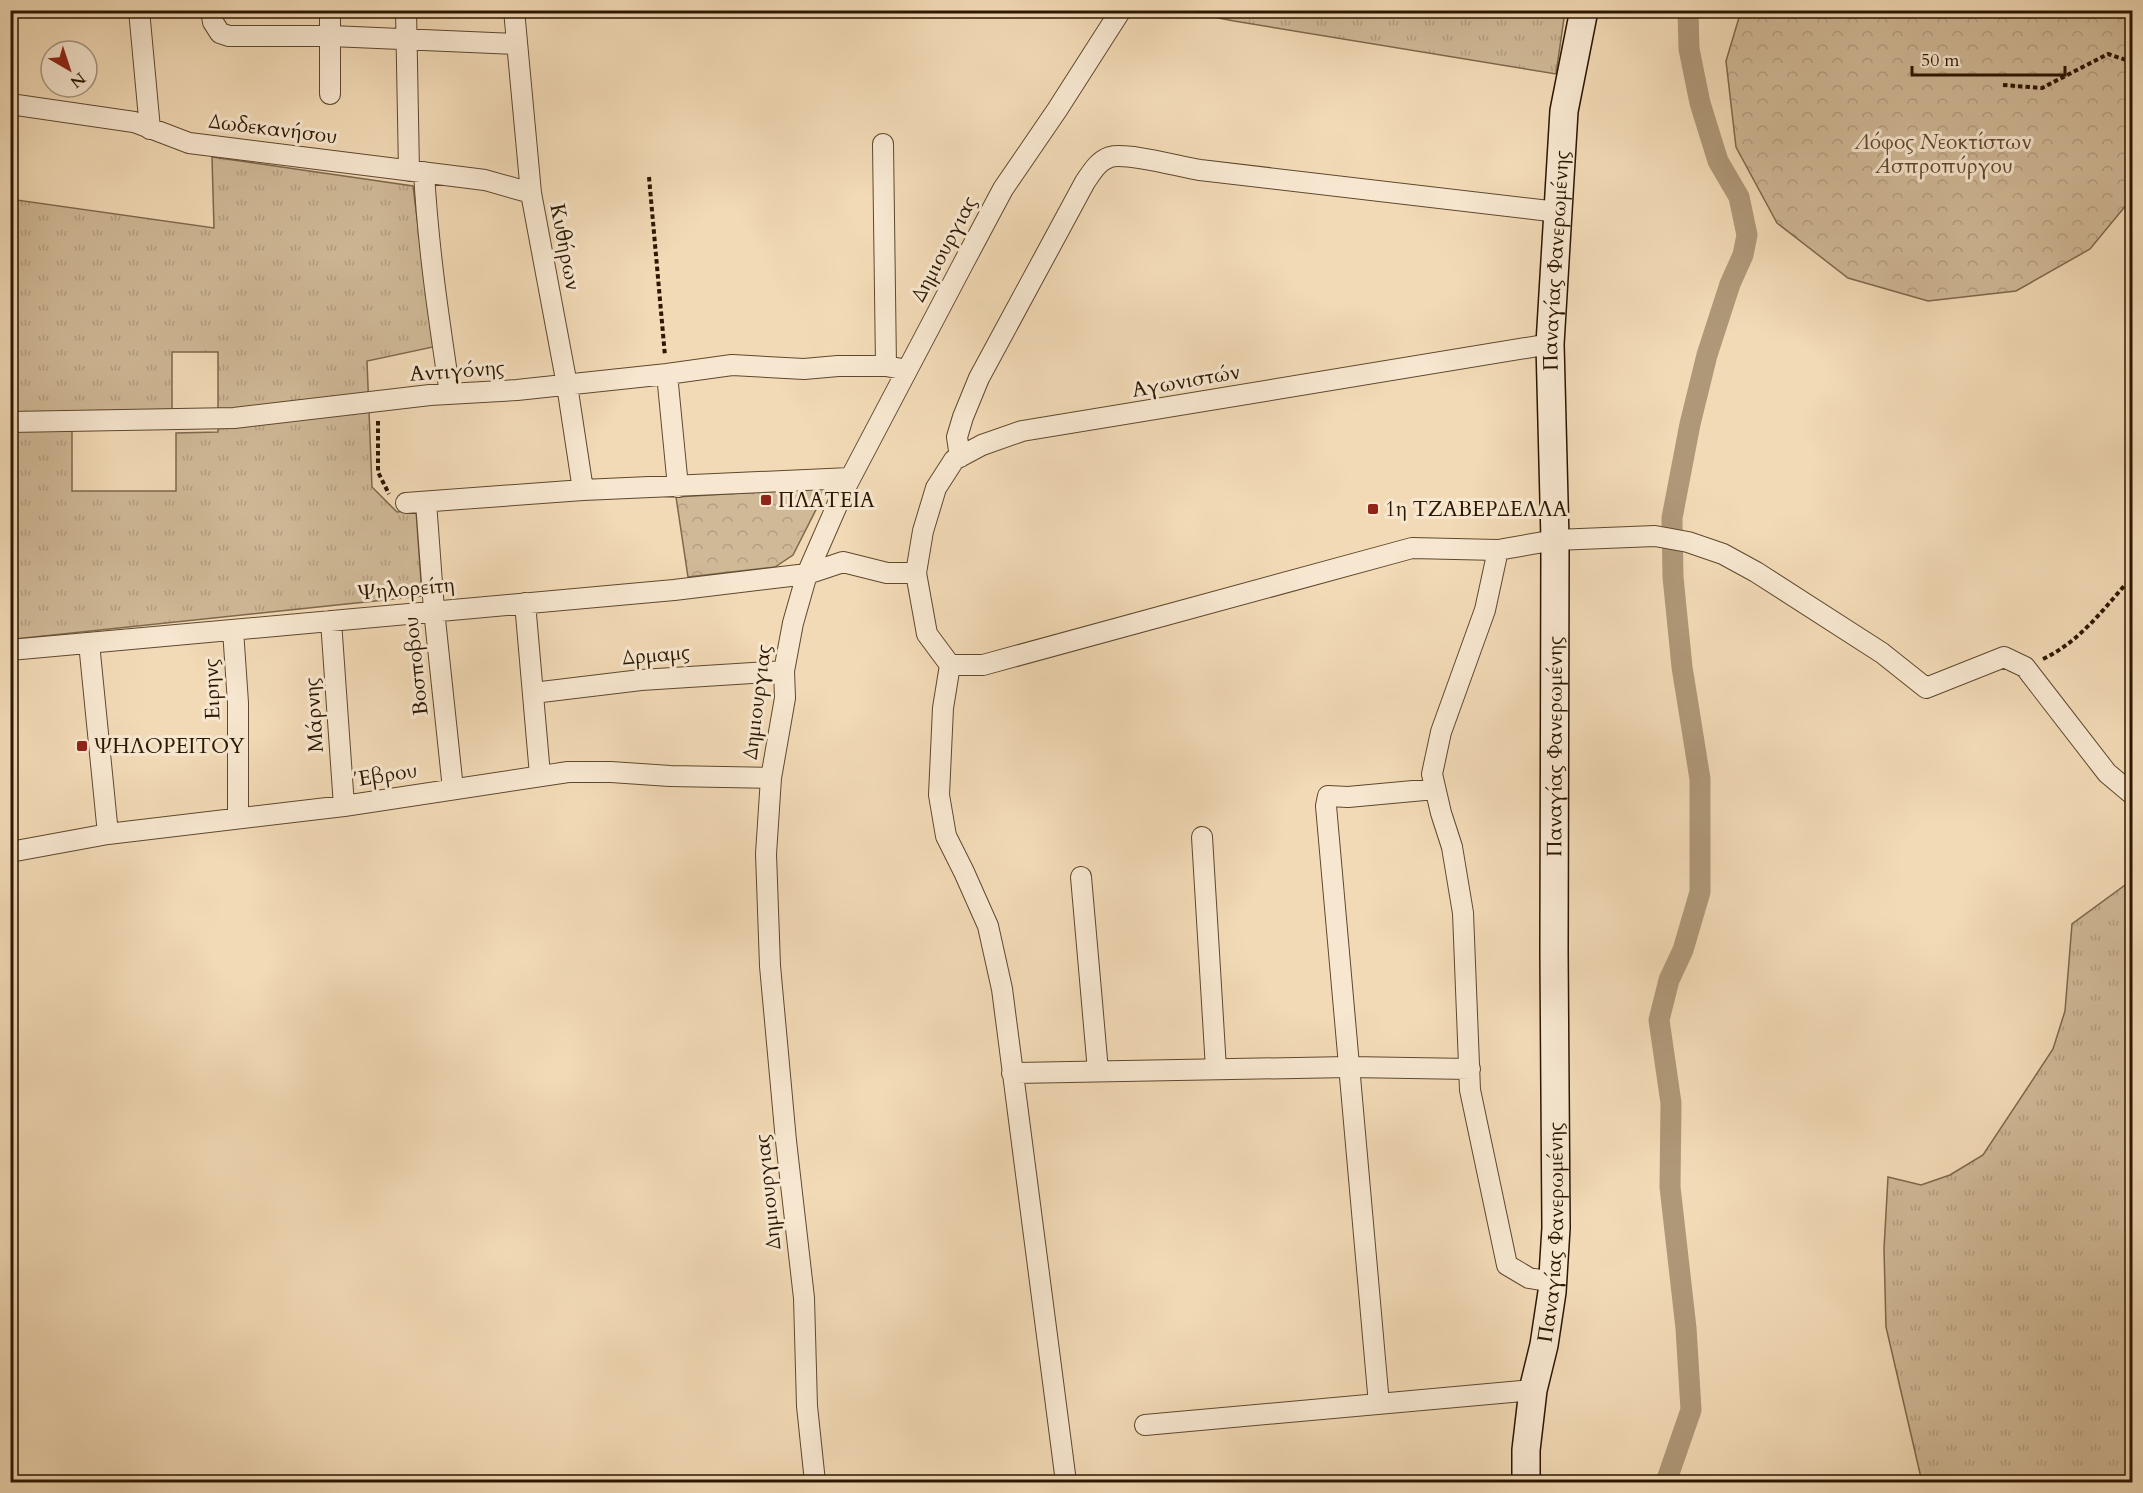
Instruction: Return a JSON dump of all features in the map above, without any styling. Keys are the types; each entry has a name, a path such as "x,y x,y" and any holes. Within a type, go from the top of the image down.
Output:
{"main road":[{"name":"Παναγίας Φανερωμένης","path":"1526,1482 1526,1450 1533,1390 1544,1346 1556,1228 1555,540 1550,344 1564,111 1584,10"}],"street":[{"path":"139,10 150,129"},
{"path":"211,10 213,22 220,33 229,36 331,36 517,44"},
{"path":"330,10 330,94"},
{"path":"406,10 416,172 427,229 450,394"},
{"name":"Κυθήρων","path":"514,10 531,193 567,385 583,490"},
{"name":"Δημιουργιας","path":"815,1482 807,1406 804,1298 786,1141 770,966 766,854 771,778 785,698 784,671 792,623 807,574 850,478 1003,189 1121,10"},
{"name":"Δωδεκανήσου","path":"10,104 134,122 189,143 485,180 531,193"},
{"path":"883,144 886,366"},
{"path":"960,457 957,438 979,378 1085,182 1098,164 1112,157 1138,158 1191,168 1336,187 1558,212"},
{"name":"Αγωνιστών","path":"950,665 927,634 916,573 923,531 936,488 954,460 982,445 1022,431 1550,344"},
{"name":"Αντιγόνης","path":"10,422 234,418 450,394 567,385 732,365 804,369 886,366 907,370"},
{"path":"667,374 678,487"},
{"path":"405,503 583,490 850,478"},
{"name":"Βοσποβου","path":"426,502 434,610 453,789"},
{"path":"1066,1482 1002,989 988,927 946,836 939,795 943,708 950,665 983,665 1412,548 1498,550 1555,540 1655,536 1688,542 1723,554 1756,572 1882,653 1926,688 2004,657 2025,668 2106,772 2133,794"},
{"path":"1498,550 1485,610 1441,732 1432,774 1452,847 1463,913 1470,1090 1507,1265 1529,1278 1552,1282"},
{"name":"Ψηλορείτη","path":"10,650 674,590 807,574 843,562 887,573 916,573"},
{"path":"525,603 540,775"},
{"name":"Μάρνης","path":"331,621 344,806"},
{"name":"Ειρηνς","path":"233,630 238,703 238,818"},
{"path":"89,643 108,834"},
{"name":"Δρμαμς","path":"533,693 640,680 784,671"},
{"name":"Έβρου","path":"10,852 108,834 344,806 568,772 771,778"},
{"path":"1379,1404 1326,806 1328,796 1348,797 1435,789"},
{"path":"1202,837 1216,1069"},
{"path":"1081,877 1098,1071"},
{"path":"1012,1073 1349,1066 1470,1069"},
{"path":"1145,1425 1533,1390"}],"path":[{"path":"2003,85 2042,88 2108,54 2133,62"},
{"path":"649,177 667,374"},
{"path":"378,402 378,472 387,493 405,503"},
{"path":"2025,668 2055,652 2088,627 2133,577"}],"green space":[{"path":"1565,10 1556,74 1182,11"},
{"name":"Λόφος Νεοκτίστων Ασπροπύργου","path":"1741,11 2132,11 2132,198 2090,249 2016,291 1928,301 1848,278 1777,223 1736,147 1726,61"},
{"path":"212,157 413,186 433,347 367,361 372,487 397,512 416,510 422,596 15,639 10,606 10,199 214,228","holes":["172,352 218,352 218,432 176,433 176,491 72,491 72,413 172,413"]},
{"path":"827,488 793,555 775,567 688,577 676,497"},
{"path":"2132,880 2132,1482 1922,1482 1886,1327 1884,1249 1888,1177 1921,1185 1950,1175 1983,1155 2053,1049 2065,1011 2072,924"}],"waterway":[{"path":"1666,1482 1691,1410 1686,1328 1670,1187 1671,1103 1659,1020 1669,980 1683,950 1700,892 1700,779 1682,667 1673,577 1672,518 1690,424 1707,355 1730,284 1743,255 1747,235 1739,197 1718,161 1700,103 1689,49 1688,10"}],"place":[{"name":"ΠΛΑΤΕΙΑ","path":"766,500"},
{"name":"1η ΤΖΑΒΕΡΔΕΛΛΑ","path":"1373,509"},
{"name":"ΨΗΛΟΡΕΙΤΟΥ","path":"82,746"}]}
